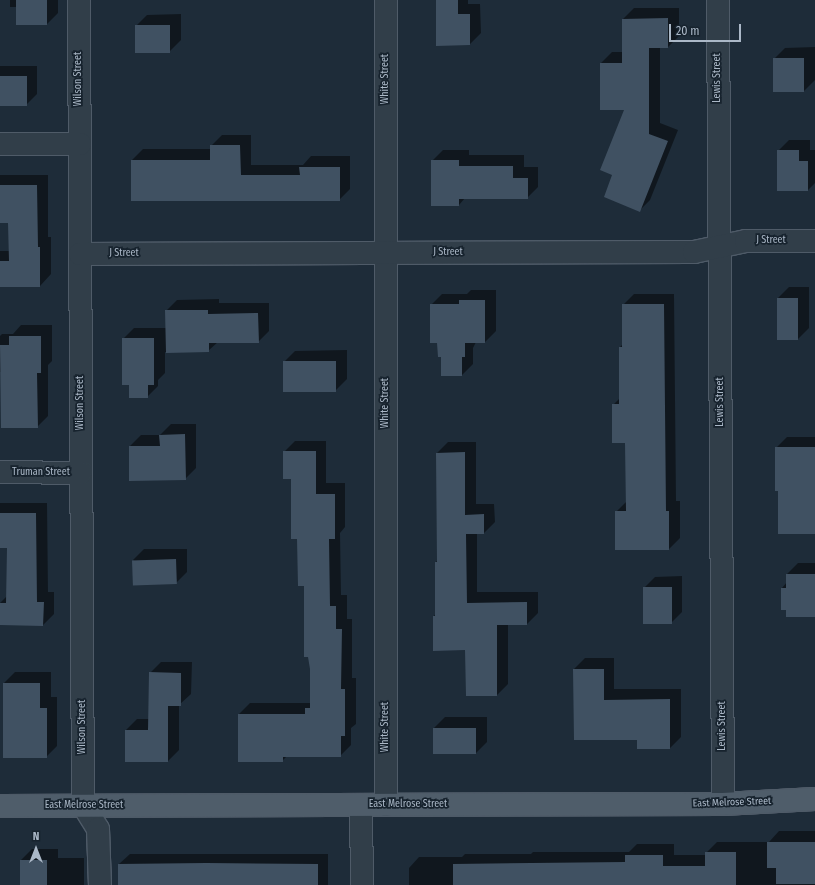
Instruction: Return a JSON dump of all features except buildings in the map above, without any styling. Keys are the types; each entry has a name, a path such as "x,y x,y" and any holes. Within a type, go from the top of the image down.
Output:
{"main road":[{"name":"East Melrose Street","path":"0,806 723,804 815,799"}],"street":[{"name":"Wilson Street","path":"79,0 83,805"},
{"name":"White Street","path":"386,0 386,805"},
{"name":"Lewis Street","path":"718,0 723,804"},
{"path":"0,144 80,144"},
{"name":"J Street","path":"80,254 694,252 746,241 815,241"},
{"name":"Truman Street","path":"0,472 81,473"},
{"path":"83,805 98,830 100,885"},
{"path":"361,805 362,885"}]}
